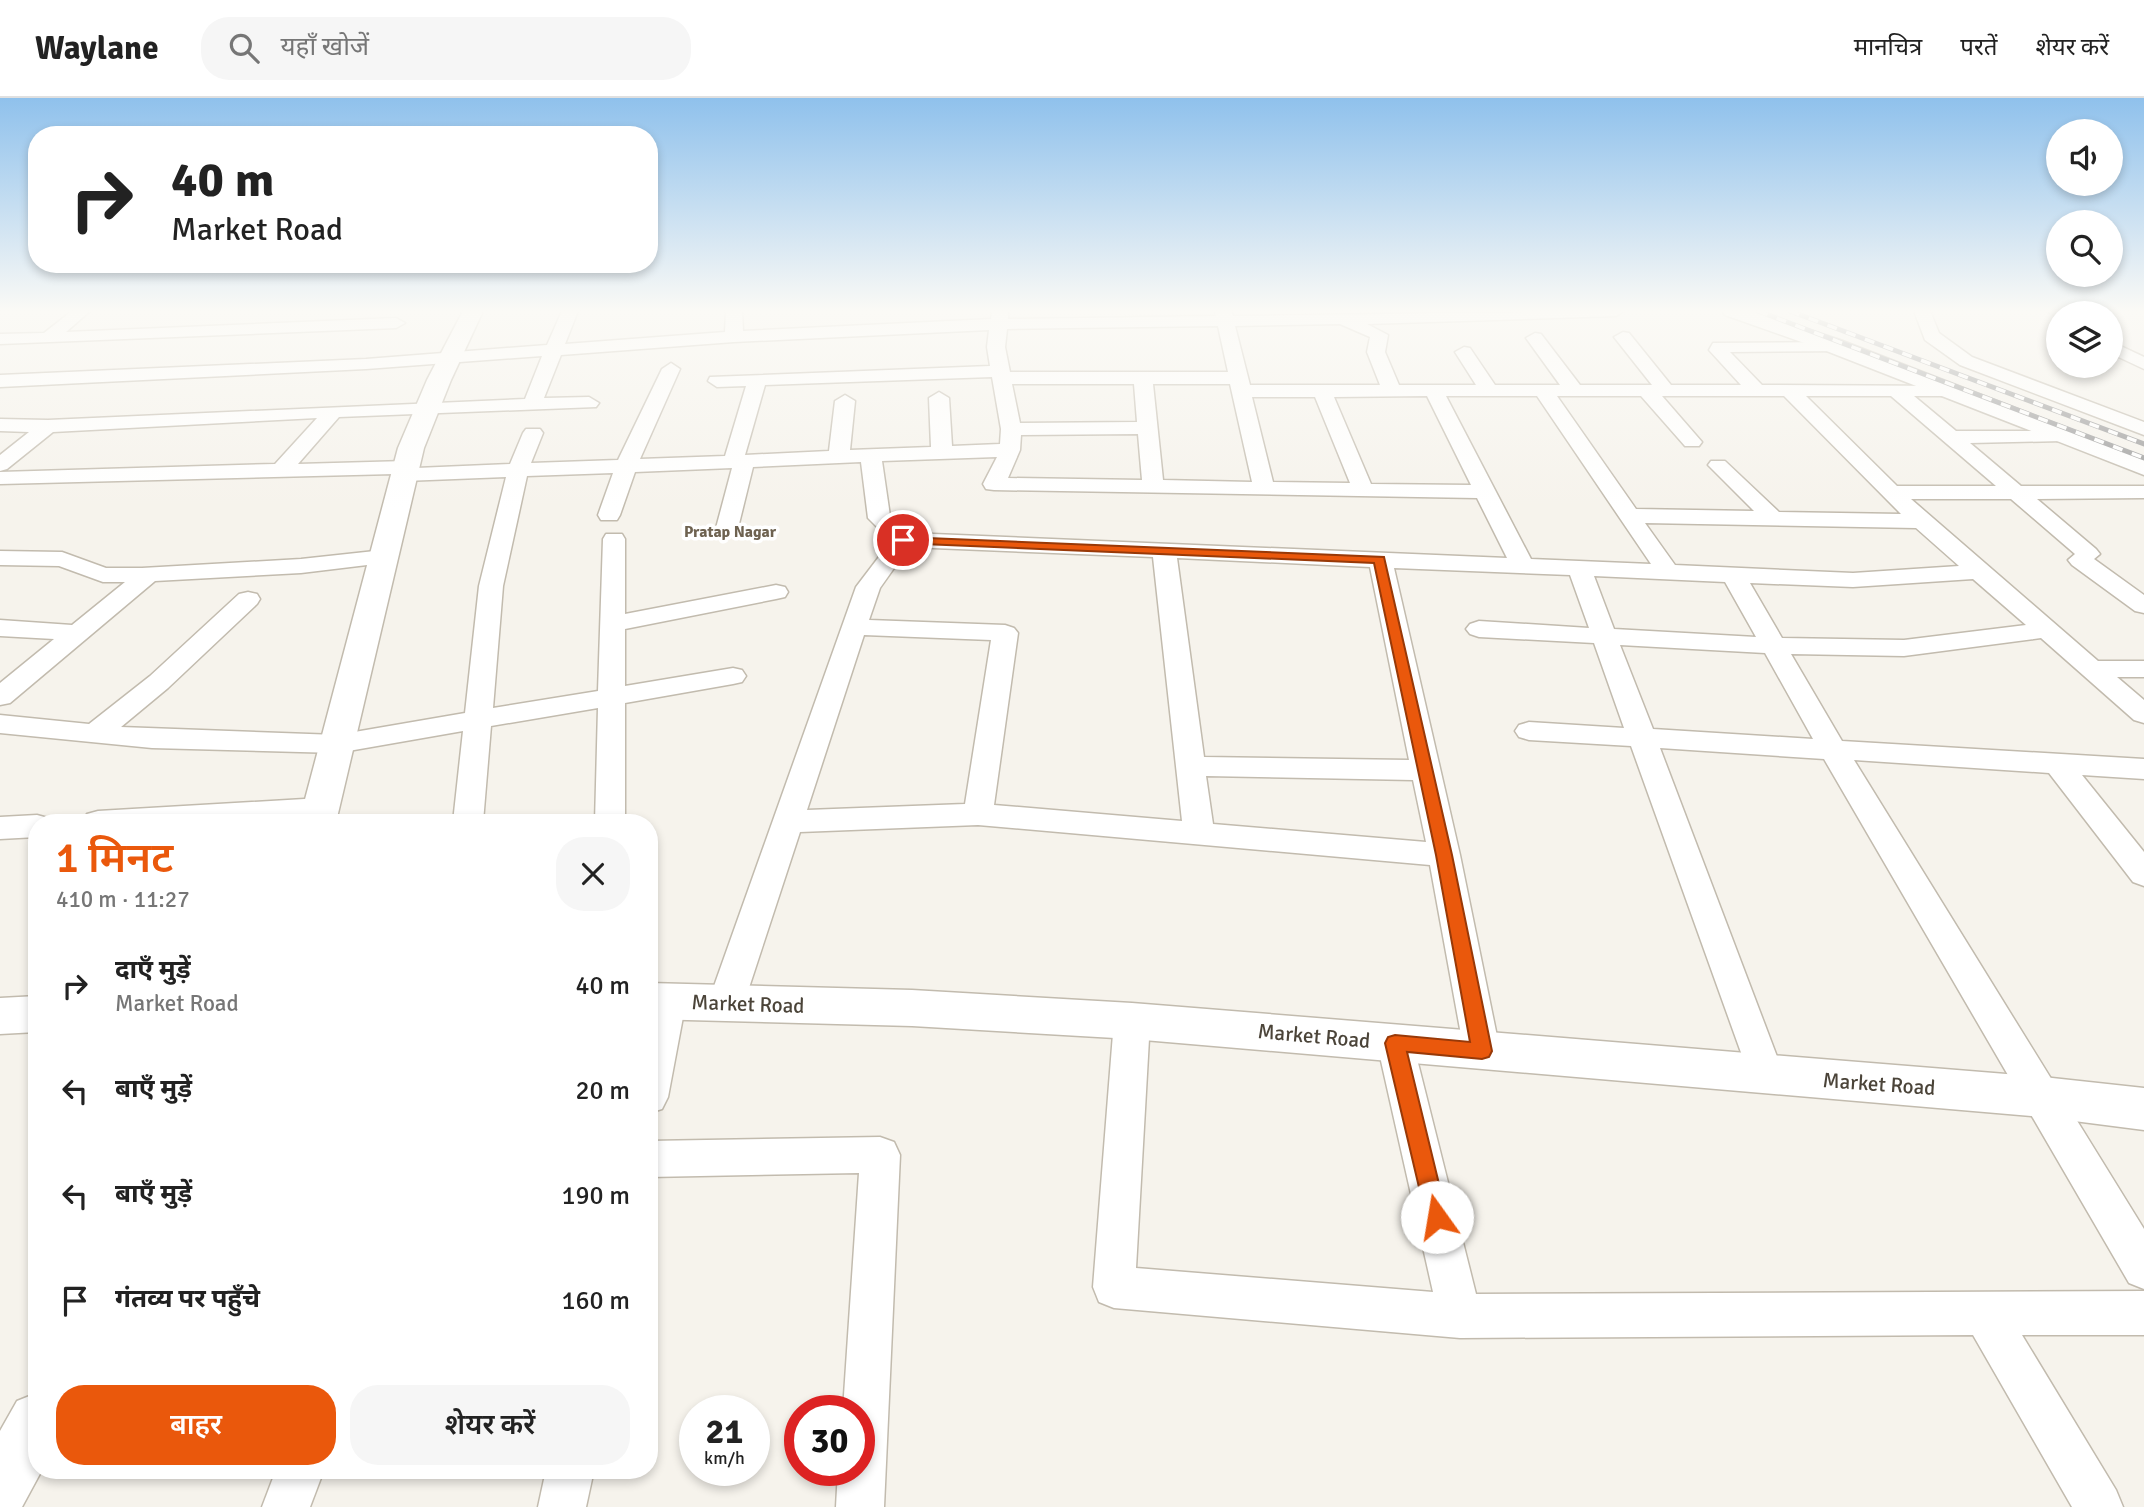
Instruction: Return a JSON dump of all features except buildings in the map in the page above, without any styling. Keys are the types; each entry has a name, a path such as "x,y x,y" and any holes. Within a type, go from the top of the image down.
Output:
{"street":[{"path":"0,381 96,377"},
{"path":"95,392 112,377"},
{"path":"319,814 405,471 427,407 441,377"},
{"path":"532,404 542,377"},
{"path":"610,814 613,696 611,527 626,466 667,377"},
{"path":"717,381 868,377"},
{"path":"1003,377 1011,439 994,484 1485,492"},
{"path":"1099,377 1322,390 1950,390"},
{"path":"1238,377 1264,488"},
{"path":"1386,377 1391,389"},
{"path":"1480,377 1488,389"},
{"path":"1564,377 1573,389"},
{"path":"1655,377 1665,389"},
{"path":"1744,377 1756,389"},
{"path":"1915,377 2144,467"},
{"path":"2007,377 2144,429"},
{"path":"1143,378 1153,486"},
{"path":"727,528 738,461 757,379"},
{"path":"1433,389 1522,565"},
{"path":"1542,389 1667,571"},
{"path":"1645,389 1692,442"},
{"path":"1322,390 1363,490"},
{"path":"1788,390 1921,521 2144,714"},
{"path":"1896,390 2019,493 2084,557 2144,606"},
{"path":"939,398 942,453"},
{"path":"839,457 845,401"},
{"path":"0,425 589,403"},
{"path":"0,465 77,409"},
{"path":"279,471 333,412"},
{"path":"0,478 279,471 518,470 942,453 1011,439 1147,428"},
{"path":"469,814 491,586 518,470 533,433"},
{"path":"1953,437 2062,435"},
{"path":"871,456 879,518 903,540 1853,580 1979,572"},
{"path":"1718,465 1773,518"},
{"path":"1891,493 2141,494"},
{"path":"1629,516 1921,521"},
{"path":"726,1003 868,587 903,540"},
{"path":"1164,551 1199,834"},
{"path":"0,558 62,559 103,575 148,575 301,566 384,557"},
{"path":"1380,559 1444,855 1482,1051"},
{"path":"1579,567 1766,1075"},
{"path":"1733,574 1833,750 2144,1268"},
{"path":"0,697 148,575"},
{"path":"612,624 776,592"},
{"path":"95,733 159,682 248,599"},
{"path":"854,627 1005,633 978,814"},
{"path":"0,628 77,633"},
{"path":"1479,629 1774,646 1904,648 2048,630"},
{"path":"2095,669 2144,669"},
{"path":"0,723 152,739 337,744 733,676"},
{"path":"1529,731 2144,769"},
{"path":"2059,764 2144,874"},
{"path":"1190,766 1426,770"},
{"path":"786,822 978,814 1444,855"},
{"path":"0,828 28,826"},
{"name":"Market Road","path":"659,1001 912,1008 1132,1021 2043,1097 2144,1110"},
{"path":"0,1016 28,1014"},
{"path":"1132,1021 1114,1287 1460,1316 2144,1313"},
{"path":"1395,1043 1460,1316"},
{"path":"658,1159 880,1155 860,1507"},
{"path":"1984,1313 2099,1507"},
{"path":"0,1489 28,1438"},
{"path":"286,1507 297,1479"},
{"path":"562,1507 568,1479"}],"railway":[{"path":"1931,377 2144,458"},
{"path":"1965,377 2144,444"}],"district":[{"name":"Pratap Nagar","path":"730,531"}],"route":[{"path":"903,540 1380,559 1444,855 1482,1051 1395,1043 1437,1217"}]}
